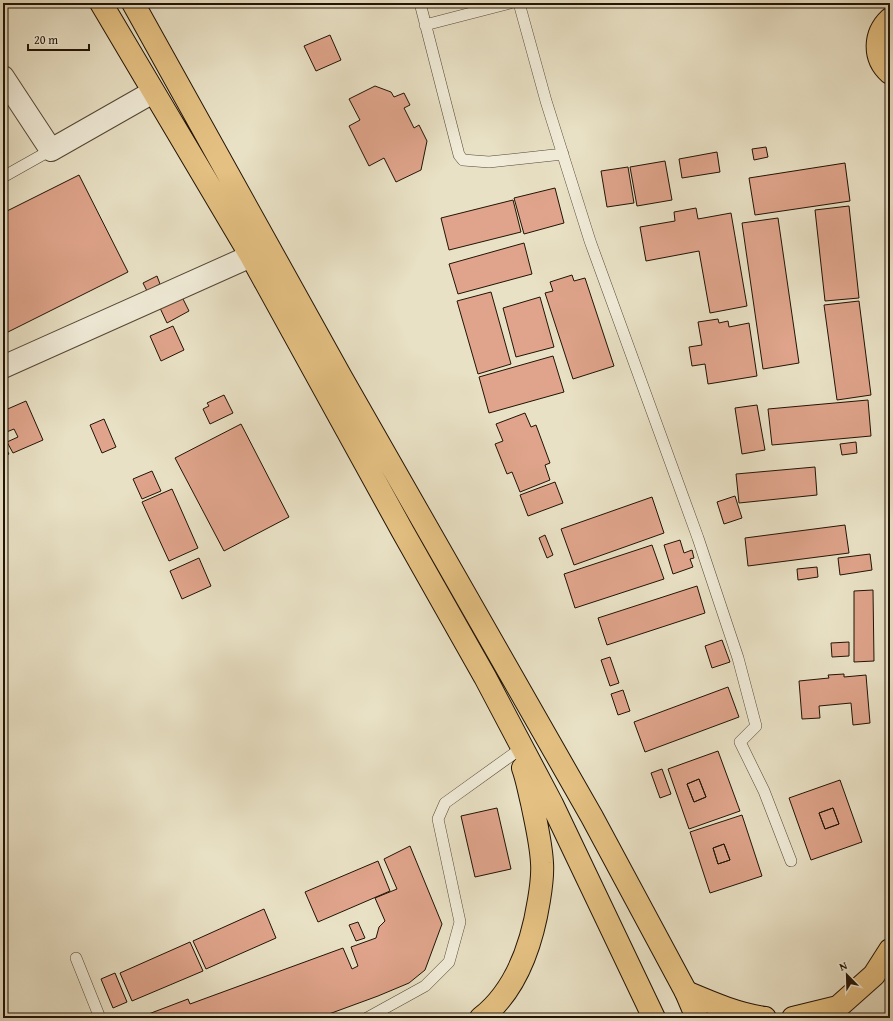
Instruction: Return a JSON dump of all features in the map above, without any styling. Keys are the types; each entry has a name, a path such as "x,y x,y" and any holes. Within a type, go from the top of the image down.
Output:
{"main road":[{"path":"101,3 251,256 499,705 552,804 654,1018"},
{"path":"133,3 341,377 592,817 686,992 697,1018"},
{"path":"890,19 884,25 879,35 877,47 879,59 885,69 890,73"},
{"path":"481,1018 502,997 514,979 526,951 535,923 541,885 542,865 539,840 526,776 499,705"},
{"path":"793,1018 838,1007 874,975 890,950"},
{"path":"686,992 721,1006 753,1016 765,1018"}],"street":[{"path":"3,77 51,150 153,92"},
{"path":"3,367 251,256"}],"lane":[{"path":"420,3 459,155 463,160 489,162 563,154"},
{"path":"426,26 510,3"},
{"path":"519,3 590,241 698,538 738,658 756,726 740,742 764,791 791,861"},
{"path":"3,177 51,150"},
{"path":"367,1018 425,986 449,962 460,922 438,819 445,803 516,752"},
{"path":"76,958 100,1018"}],"building":[{"path":"330,35 341,60 316,71 304,46"},
{"path":"375,86 391,92 394,97 404,93 410,105 404,108 414,128 419,125 427,141 421,170 396,182 384,158 369,166 349,126 360,120 349,99"},
{"path":"766,147 768,157 754,160 752,149"},
{"path":"717,152 720,172 682,178 679,159"},
{"path":"665,161 672,200 637,206 630,167"},
{"path":"845,163 850,201 755,215 749,178"},
{"path":"628,167 634,203 607,207 601,171"},
{"path":"79,175 128,272 4,334 3,213"},
{"path":"555,188 564,223 524,234 514,198"},
{"path":"513,200 521,232 449,250 441,218"},
{"path":"849,206 859,298 825,301 815,210"},
{"path":"696,208 698,219 731,213 747,306 710,313 699,251 646,261 640,227 675,221 674,212"},
{"path":"778,218 799,363 763,369 742,223"},
{"path":"524,243 532,274 458,294 449,264"},
{"path":"572,275 574,281 585,278 614,366 573,379 545,293 553,291 550,282"},
{"path":"157,276 160,284 147,291 143,283"},
{"path":"491,292 511,364 478,374 457,301"},
{"path":"182,297 189,311 167,323 160,308"},
{"path":"540,297 554,347 516,357 503,308"},
{"path":"859,301 871,395 837,400 824,305"},
{"path":"718,319 719,323 728,321 729,327 749,323 757,376 708,384 705,364 692,366 689,347 702,345 698,322"},
{"path":"173,326 184,350 161,361 150,336"},
{"path":"553,356 564,392 489,413 479,377"},
{"path":"224,395 233,413 210,424 203,409 209,406 207,403"},
{"path":"868,400 871,436 772,445 768,409"},
{"path":"26,401 43,440 13,453 7,442 18,437 14,429 4,433 3,411"},
{"path":"757,405 765,450 742,454 735,408"},
{"path":"525,413 531,427 536,425 550,463 545,465 550,480 520,492 512,472 507,474 495,444 503,441 496,424"},
{"path":"104,419 116,447 102,453 90,425"},
{"path":"241,424 289,517 224,551 175,458"},
{"path":"856,442 857,453 842,455 840,444"},
{"path":"3,443 9,454 3,457"},
{"path":"815,467 817,495 739,503 736,474"},
{"path":"152,471 161,491 142,499 133,479"},
{"path":"555,482 563,503 528,516 520,495"},
{"path":"172,489 198,548 169,561 142,502"},
{"path":"735,496 742,518 724,524 717,502"},
{"path":"652,497 664,533 574,565 561,529"},
{"path":"845,525 849,553 748,566 745,538"},
{"path":"545,535 553,555 547,558 539,538"},
{"path":"680,540 684,553 692,550 694,558 690,559 693,567 673,574 664,545"},
{"path":"652,545 664,579 575,608 564,574"},
{"path":"870,554 872,570 840,575 838,558"},
{"path":"199,558 211,586 182,599 170,571"},
{"path":"817,567 818,577 798,580 797,569"},
{"path":"697,586 705,613 607,645 598,618"},
{"path":"873,590 874,661 854,662 854,591"},
{"path":"722,640 730,662 712,668 705,646"},
{"path":"849,642 849,656 832,657 831,643"},
{"path":"610,657 619,683 610,686 601,660"},
{"path":"844,674 844,677 866,675 870,723 853,725 851,703 819,706 820,718 802,719 799,681 829,678 828,675"},
{"path":"728,687 739,717 645,752 634,722"},
{"path":"623,690 630,711 618,715 611,694"},
{"path":"718,751 740,811 689,829 668,769","holes":["699,779 706,797 694,802 687,784"]},
{"path":"662,769 671,794 660,798 651,773"},
{"path":"699,779 706,797 694,802 687,784"},
{"path":"840,780 862,842 811,860 789,798","holes":["833,808 839,824 825,829 819,813"]},
{"path":"497,808 511,869 475,877 461,816"},
{"path":"833,808 839,824 825,829 819,813"},
{"path":"742,815 762,876 710,893 690,832","holes":["724,844 730,860 718,864 713,848"]},
{"path":"724,844 730,860 718,864 713,848"},
{"path":"410,846 442,924 425,970 409,983 318,1018 138,1018 188,999 190,1004 343,948 352,969 358,966 351,947 376,938 379,927 385,921 375,898 397,889 384,859"},
{"path":"378,861 390,891 318,922 305,892"},
{"path":"264,909 276,938 206,969 193,941"},
{"path":"358,922 365,938 356,941 349,925"},
{"path":"190,942 203,971 132,1001 120,973"},
{"path":"115,973 127,1002 113,1008 101,979"}]}
